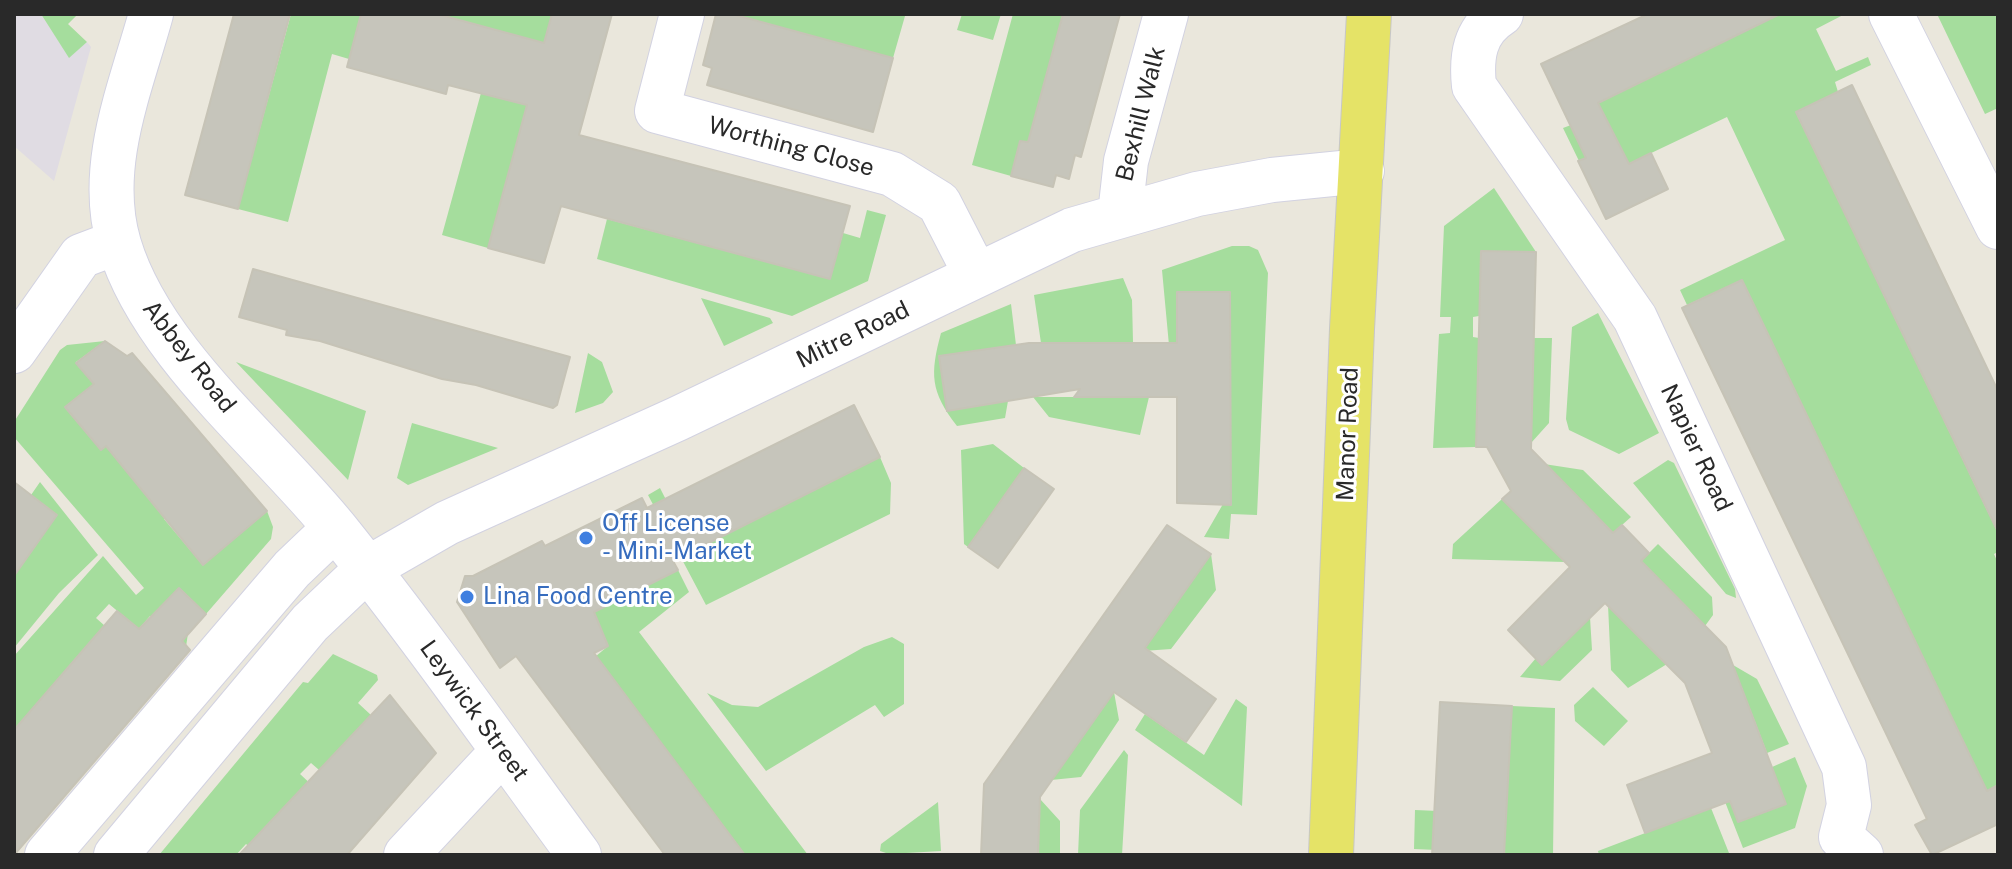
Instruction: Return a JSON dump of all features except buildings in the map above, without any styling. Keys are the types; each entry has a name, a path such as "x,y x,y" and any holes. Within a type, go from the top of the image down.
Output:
{"main road":[{"name":"Manor Road","path":"1331,855 1352,329 1369,14"}],"street":[{"name":"Abbey Road","path":"151,14 111,168 118,242 138,292 163,330 367,569"},
{"name":"Worthing Close","path":"682,14 657,111 892,174 939,203 976,275"},
{"name":"Bexhill Walk","path":"1120,214 1126,161 1166,14"},
{"name":"Napier Road","path":"1501,14 1489,21 1476,42 1471,62 1474,86 1635,318 1844,767 1849,805 1843,849"},
{"path":"1891,14 1984,162 1998,227"},
{"name":"Mitre Road","path":"367,569 447,523 689,414 1025,250 1120,214 1224,188 1362,171"},
{"path":"14,351 81,256 118,242"},
{"path":"47,855 282,580 335,528"},
{"path":"116,855 310,623 367,569"},
{"name":"Leywick Street","path":"367,569 579,855"},
{"path":"406,855 464,789 503,751"}],"shaded area":[{"path":"14,14 41,14 69,57 87,42 91,47 54,181 14,146"}],"green space":[{"path":"41,14 78,14 68,24 87,42 69,58"},
{"path":"291,14 361,14 349,59 332,54 288,222 238,209"},
{"path":"437,14 552,14 488,248 442,235 481,93"},
{"path":"732,14 902,14 905,16 893,58"},
{"path":"962,14 1001,14 993,40 957,30"},
{"path":"1013,14 1063,14 1028,142 1020,141 1011,176 972,165"},
{"path":"1780,14 1845,14 1816,29 1836,71 1868,57 1871,65 1835,82 1838,92 1796,112 1998,533 1998,552 1994,554 1998,563 1998,785 1931,818 1859,525 1845,494 1742,280 1687,305 1680,290 1785,240 1727,117 1626,165 1615,143 1579,161 1563,128 1603,113 1597,101"},
{"path":"1937,14 1998,14 1998,108 1985,114"},
{"path":"1494,188 1536,252 1481,251 1479,316 1473,317 1473,337 1479,338 1476,447 1433,448 1439,334 1450,333 1451,317 1440,317 1444,226"},
{"path":"867,210 886,215 868,281 792,316 597,259 607,219 830,279 843,233 860,238"},
{"path":"1232,246 1249,246 1258,250 1268,273 1257,515 1231,514 1229,539 1204,537 1223,504 1231,504 1230,292 1177,292 1177,356 1170,356 1162,270"},
{"path":"1123,278 1132,300 1133,342 1041,343 1034,295"},
{"path":"701,298 770,318 773,323 724,346"},
{"path":"1011,304 1016,345 939,357 947,411 1008,401 1005,418 957,426 948,414 937,392 935,382 935,360 941,333"},
{"path":"1598,313 1659,433 1619,454 1569,430 1566,419 1572,327"},
{"path":"1534,338 1552,338 1549,423 1531,443"},
{"path":"105,341 76,362 94,384 65,407 101,450 130,426 190,497 164,519 191,551 207,537 229,543 267,511 273,527 271,539 206,614 179,588 161,607 188,633 186,647 150,616 139,629 109,604 96,618 105,626 21,733 14,729 14,656 103,556 136,595 144,588 14,437 14,422 60,350 67,345"},
{"path":"588,353 602,362 613,392 603,403 575,413"},
{"path":"236,362 366,411 348,480"},
{"path":"1033,397 1149,397 1140,435 1049,417"},
{"path":"412,423 498,448 408,485 397,478"},
{"path":"993,444 1024,468 968,547 964,544 961,450"},
{"path":"880,457 891,483 890,514 706,605 648,495 660,488 692,551"},
{"path":"1668,460 1674,463 1735,589 1736,598 1726,594 1633,483"},
{"path":"1544,464 1583,470 1631,517 1613,533"},
{"path":"40,482 98,555 59,593 14,648 14,573 57,515 31,495"},
{"path":"1502,499 1565,562 1452,559 1453,544"},
{"path":"552,543 588,615 678,570 689,592 639,632 808,855 745,855 595,657 608,646 598,622 584,628 545,546"},
{"path":"1658,544 1712,597 1713,615 1705,626 1641,561"},
{"path":"1211,554 1216,590 1171,649 1143,651"},
{"path":"1608,605 1667,664 1628,688 1611,670"},
{"path":"1590,617 1592,650 1560,681 1520,677 1536,658 1543,664"},
{"path":"892,637 904,644 904,704 884,717 875,705 766,771 707,693 732,705 758,707 864,647"},
{"path":"333,654 377,675 378,680 358,703 371,715 326,776 311,763 300,774 315,788 259,855 246,844 236,855 159,855 303,682 308,683"},
{"path":"1733,665 1757,679 1789,744 1767,753"},
{"path":"1593,687 1628,721 1604,746 1575,721 1574,705"},
{"path":"1114,692 1119,720 1081,777 1051,780"},
{"path":"1236,699 1247,707 1242,806 1135,730 1145,714 1204,755"},
{"path":"1512,706 1555,708 1553,855 1414,849 1415,810 1506,814"},
{"path":"1124,750 1128,755 1122,855 1078,855 1080,810"},
{"path":"1795,757 1807,786 1795,828 1743,848 1720,789 1725,787 1739,822 1786,804 1772,767"},
{"path":"1040,799 1060,821 1060,855 1038,855"},
{"path":"938,802 941,851 889,854 880,851 881,844"},
{"path":"1711,808 1729,853 1599,855 1598,851"}],"place":[{"name":"Off License - Mini-Market","path":"586,538"},
{"name":"Lina Food Centre","path":"467,597"}]}
